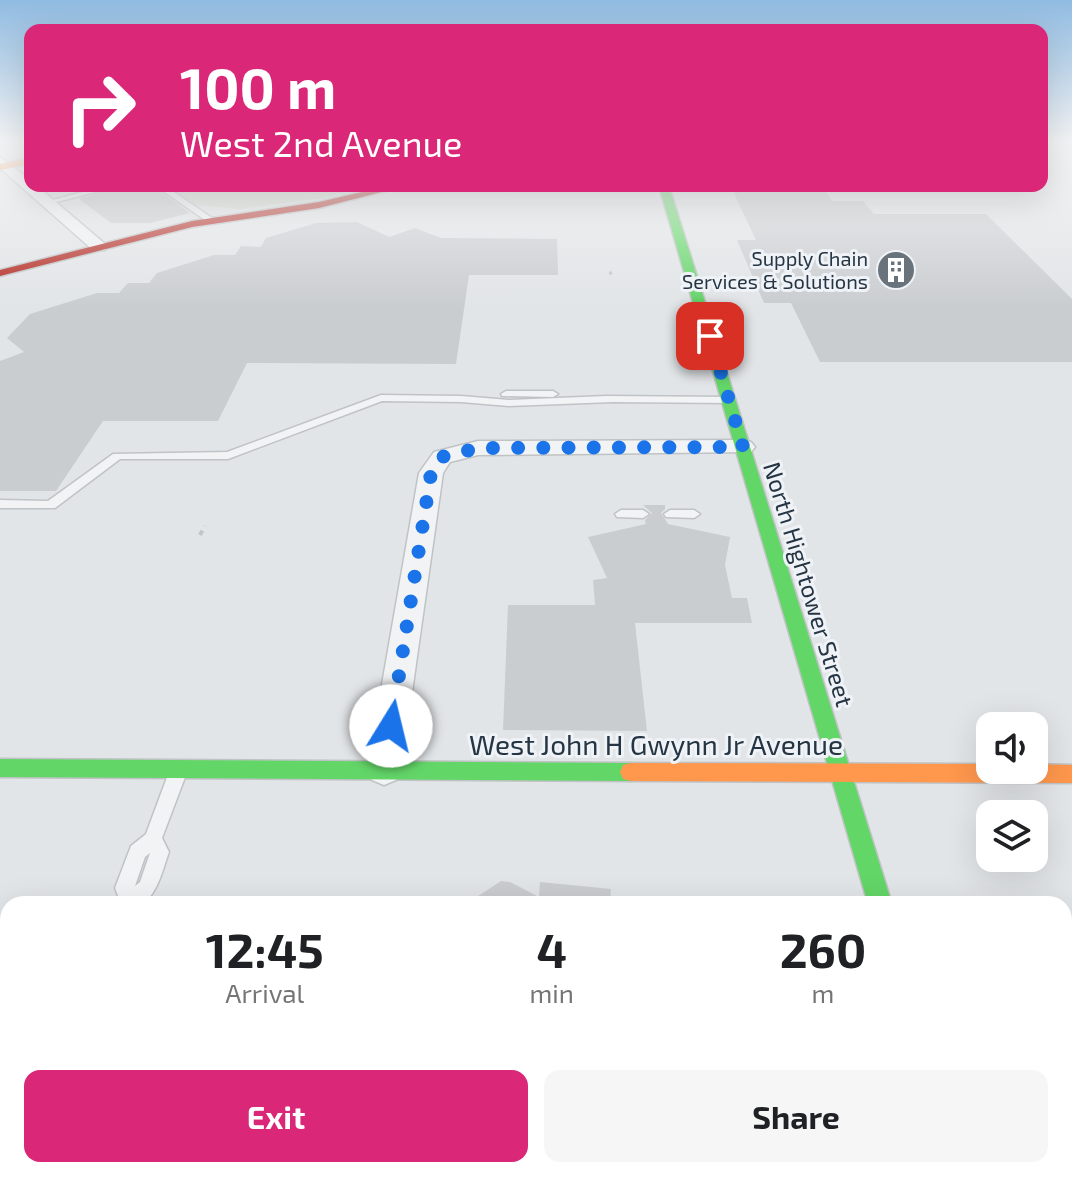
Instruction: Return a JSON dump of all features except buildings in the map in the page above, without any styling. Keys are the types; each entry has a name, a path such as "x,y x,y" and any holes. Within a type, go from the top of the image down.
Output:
{"street":[{"path":"38,197 99,247"},
{"path":"0,273 211,220 319,205 353,197"},
{"name":"North Hightower Street","path":"667,197 878,896"},
{"path":"384,770 431,473 442,457 478,448 743,447"},
{"name":"West John H Gwynn Jr Avenue","path":"0,768 1072,774"}],"lane":[{"path":"45,203 70,197"},
{"path":"176,197 211,220"},
{"path":"0,504 51,505 117,456 228,455 381,398 509,403 615,399 729,400"},
{"path":"621,514 643,514"},
{"path":"670,514 694,514"},
{"path":"137,896 147,888 160,852 153,839 179,769"}],"path":[{"path":"200,535 205,526"}],"shaded area":[{"path":"183,197 327,197 241,209 196,205"}],"traffic: fast":[{"path":"667,197 878,896"},
{"path":"0,768 631,772"}],"traffic: slow":[{"path":"631,772 1072,774"}],"traffic: jam":[{"path":"0,273 192,224 353,197"}],"place":[{"name":"Supply Chain Services & Solutions","path":"896,270"}],"route":[{"path":"391,726 433,468 442,457 478,448 743,447 710,336"}]}
